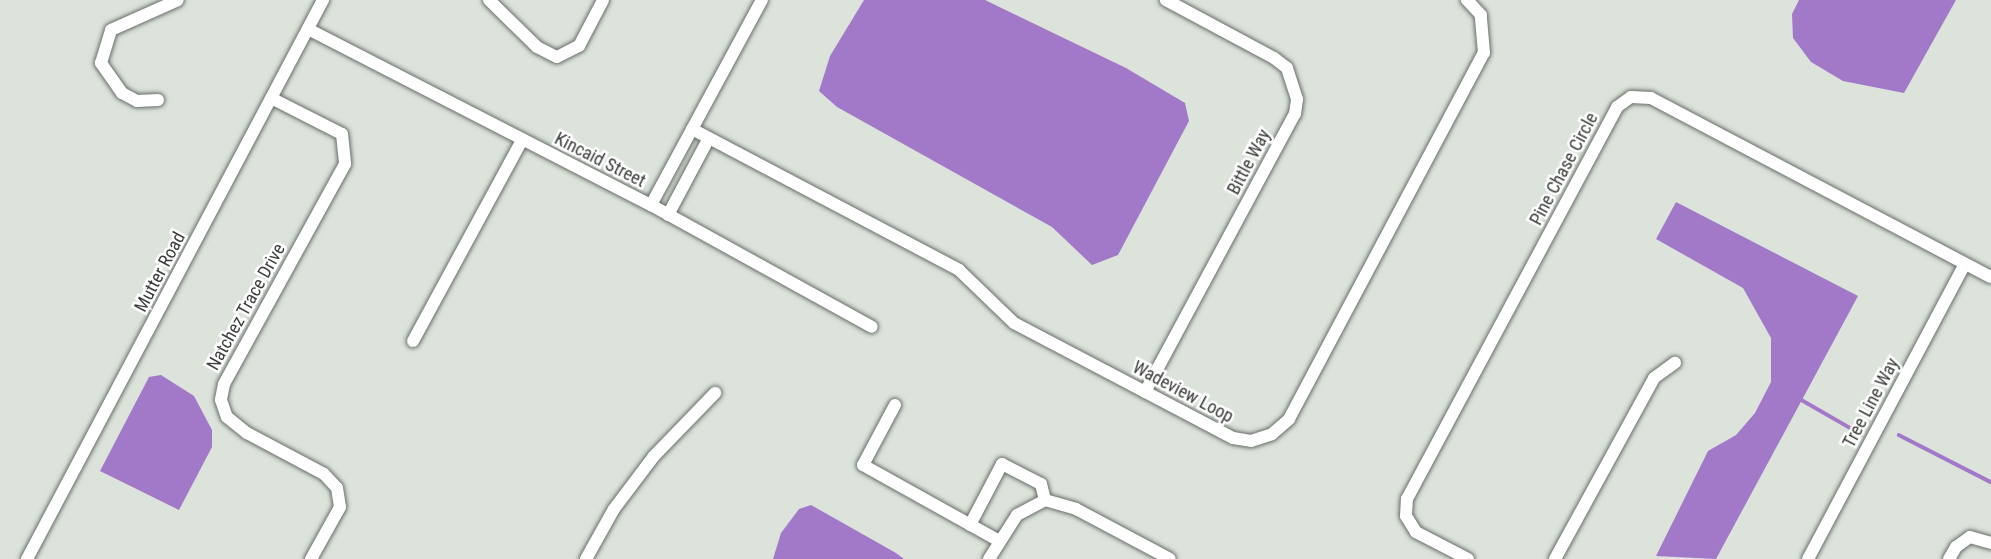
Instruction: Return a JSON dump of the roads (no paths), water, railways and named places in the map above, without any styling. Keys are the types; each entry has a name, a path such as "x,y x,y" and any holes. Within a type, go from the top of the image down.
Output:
{"street":[{"path":"158,100 137,101 122,93 101,63 111,30 178,0"},
{"name":"Mutter Road","path":"27,559 273,99 323,0"},
{"path":"489,0 537,47 557,57 579,46 603,0"},
{"path":"651,205 762,0"},
{"name":"Bittle Way","path":"1145,392 1295,114 1297,99 1287,68 1275,58 1166,0"},
{"name":"Wadeview Loop","path":"692,129 959,270 1014,323 1233,438 1251,441 1272,434 1289,419 1484,53 1481,15 1467,0"},
{"name":"Kincaid Street","path":"308,29 651,205 872,327"},
{"name":"Pine Chase Circle","path":"1468,559 1416,532 1406,516 1407,499 1617,107 1631,97 1651,98 1991,277"},
{"name":"Natchez Trace Drive","path":"273,99 342,134 345,164 224,384 221,400 227,417 247,433 324,474 337,488 340,507 311,559"},
{"path":"668,215 709,138"},
{"path":"412,341 522,140"},
{"name":"Tree Line Way","path":"1808,559 1965,264"},
{"path":"1555,559 1654,378 1675,363"},
{"path":"586,559 614,509 654,456 715,393"},
{"path":"895,405 863,465 998,540"},
{"path":"970,525 1002,464 1041,484 1045,500"},
{"path":"989,559 998,540 1017,515 1045,500 1076,509 1170,559"},
{"path":"1949,559 1970,537 1991,543"}],"waterway":[{"path":"1800,399 1854,430"},
{"path":"1899,435 1991,482"}]}
